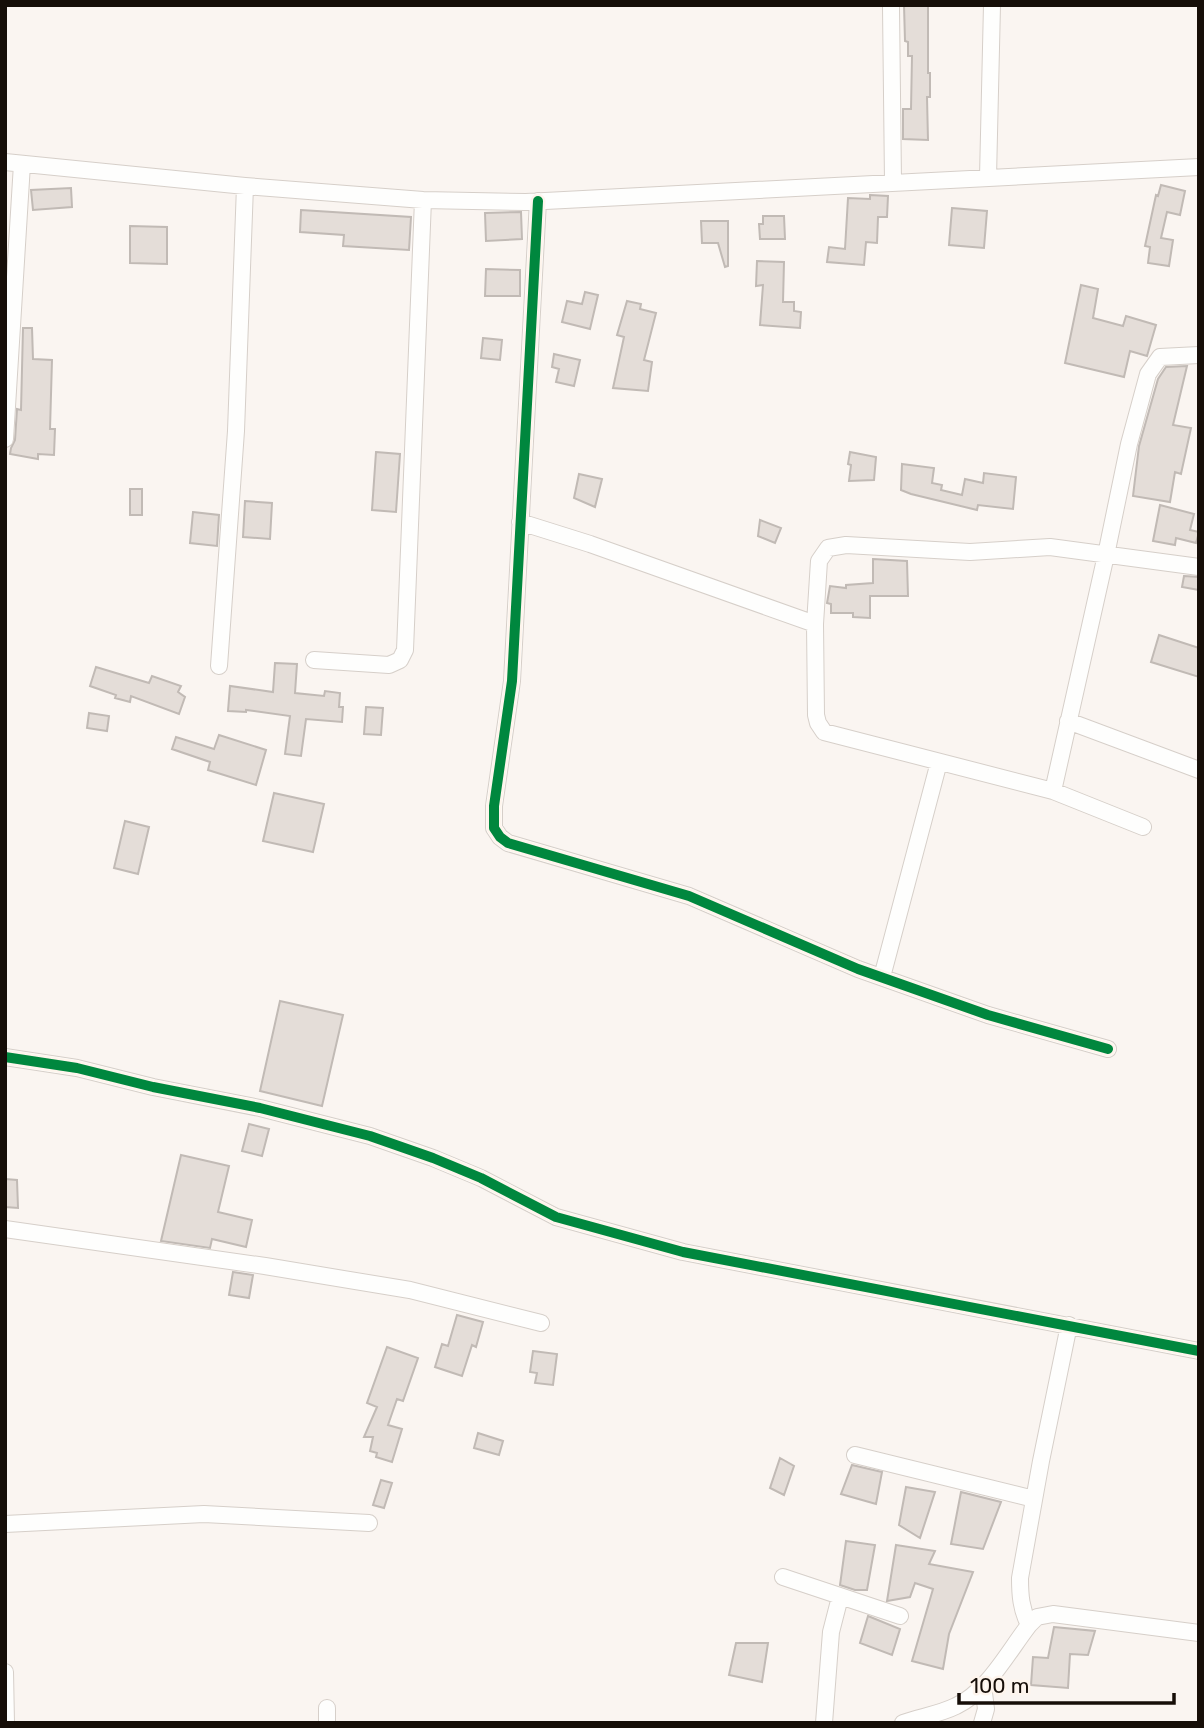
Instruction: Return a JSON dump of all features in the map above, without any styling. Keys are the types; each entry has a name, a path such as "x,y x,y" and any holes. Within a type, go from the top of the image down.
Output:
{"street":[{"path":"988,177 992,5"},
{"path":"891,7 893,182"},
{"path":"5,439 14,163 423,200 538,201 1199,167"},
{"path":"219,666 236,431 245,186"},
{"path":"314,660 389,665 400,660 405,649 423,200"},
{"path":"538,201 512,681 494,806 494,828 500,837 508,843 689,896 882,977 988,1015 1108,1049"},
{"path":"1053,791 1129,444 1148,373 1160,357 1199,355"},
{"path":"520,522 815,624"},
{"path":"1143,827 1053,791 824,732 816,715 815,624 820,561 828,548 846,545 970,552 1050,547 1199,567"},
{"path":"1068,721 1199,770"},
{"path":"882,977 939,762"},
{"path":"5,1057 77,1068 153,1087 260,1108 370,1136 433,1157 481,1178 556,1217 683,1252 1199,1351"},
{"path":"5,1229 265,1266 410,1290 541,1323"},
{"path":"1029,1625 1023,1615 1020,1578 1069,1325"},
{"path":"855,1455 1034,1499"},
{"path":"5,1524 204,1514 369,1522"},
{"path":"783,1577 900,1616"},
{"path":"824,1723 831,1632 841,1597"},
{"path":"903,1723 956,1706 983,1685 1037,1617 1053,1614 1199,1633"},
{"path":"5,1672 6,1723"},
{"path":"982,1723 986,1709 983,1685"}],"building":[{"path":"904,5 928,5 928,140 903,139 903,109 911,109 912,56 908,56 908,42 905,41"},
{"path":"1161,185 1185,191 1180,215 1167,212 1161,238 1173,240 1169,266 1148,263 1150,247 1145,246 1156,195 1158,196"},
{"path":"71,188 72,207 33,210 31,190"},
{"path":"870,195 888,196 887,217 878,217 877,243 866,242 864,265 827,262 829,247 845,249 848,198 870,199"},
{"path":"952,208 987,211 984,248 949,245"},
{"path":"301,210 411,217 409,250 343,246 344,235 300,232"},
{"path":"521,212 522,239 486,241 485,213"},
{"path":"763,216 784,216 785,239 760,239 759,224 763,224"},
{"path":"701,221 728,221 728,266 725,267 718,243 702,243"},
{"path":"130,226 167,227 167,264 130,263"},
{"path":"757,261 784,262 783,302 794,302 794,311 801,312 800,328 760,325 763,285 756,286"},
{"path":"486,269 520,270 520,296 485,296"},
{"path":"1081,285 1098,289 1093,318 1123,326 1126,316 1156,325 1147,356 1130,351 1124,377 1065,363"},
{"path":"585,292 598,295 590,329 562,322 567,301 582,304"},
{"path":"627,301 641,304 640,309 656,313 644,360 652,362 648,391 613,388 624,337 617,335"},
{"path":"23,328 32,328 33,359 52,360 50,429 55,429 54,455 38,454 38,459 10,454 15,440 17,409 21,410"},
{"path":"483,338 502,340 500,360 481,358"},
{"path":"554,354 580,360 574,386 556,382 559,369 552,367"},
{"path":"1187,366 1173,425 1191,428 1181,474 1175,472 1170,502 1133,496 1139,446 1158,379 1166,367"},
{"path":"376,452 400,454 396,512 372,510"},
{"path":"850,452 876,457 874,480 849,481"},
{"path":"902,464 934,468 932,483 942,485 941,490 962,495 965,479 983,483 984,473 1016,477 1013,509 978,505 977,510 901,490"},
{"path":"579,474 602,479 595,507 574,498"},
{"path":"130,489 142,489 142,515 130,515"},
{"path":"245,501 272,503 270,539 243,537"},
{"path":"1160,505 1194,514 1190,530 1199,532 1196,543 1176,538 1175,545 1153,541"},
{"path":"193,512 219,515 217,546 190,543"},
{"path":"760,520 781,528 775,543 758,536"},
{"path":"873,559 907,561 908,596 870,596 870,618 853,617 853,613 831,613 831,604 827,603 830,586 846,588 846,585 873,583"},
{"path":"1184,576 1199,577 1199,590 1182,587"},
{"path":"1159,635 1199,648 1199,677 1151,662"},
{"path":"275,663 297,664 295,693 324,696 325,691 340,693 342,722 306,719 301,756 285,754 290,716 246,710 228,711 230,686 273,692"},
{"path":"96,667 149,683 152,676 181,686 178,692 185,697 179,714 131,696 130,702 115,698 116,695 90,686"},
{"path":"366,707 383,708 381,735 364,734"},
{"path":"89,713 109,716 107,731 87,728"},
{"path":"219,735 266,750 256,785 208,770 210,762 172,749 176,737 214,749"},
{"path":"274,793 324,804 313,852 263,841"},
{"path":"125,821 149,827 138,874 114,868"},
{"path":"280,1001 343,1015 322,1106 260,1091"},
{"path":"249,1124 269,1129 262,1156 242,1151"},
{"path":"181,1155 229,1166 218,1212 252,1220 246,1247 212,1239 210,1248 161,1241"},
{"path":"5,1179 17,1180 18,1208 5,1207"},
{"path":"233,1272 253,1275 249,1298 229,1295"},
{"path":"457,1315 483,1322 476,1347 472,1345 462,1376 435,1367 442,1344 448,1346"},
{"path":"387,1347 418,1358 403,1401 397,1399 388,1425 402,1429 392,1462 376,1457 377,1453 370,1451 373,1437 364,1437 377,1407 367,1403"},
{"path":"533,1351 557,1354 553,1385 535,1383 537,1373 530,1372"},
{"path":"478,1433 503,1441 499,1455 474,1448"},
{"path":"780,1458 794,1466 784,1495 770,1488"},
{"path":"852,1465 882,1472 876,1504 841,1494"},
{"path":"381,1480 392,1483 384,1508 373,1505"},
{"path":"906,1487 935,1492 920,1538 899,1525"},
{"path":"961,1492 1001,1502 983,1549 951,1544"},
{"path":"846,1541 875,1545 867,1590 855,1590 840,1585"},
{"path":"896,1545 935,1551 929,1564 973,1572 949,1634 943,1669 912,1661 933,1589 915,1583 910,1597 887,1601"},
{"path":"868,1616 900,1629 892,1655 860,1643"},
{"path":"1054,1627 1095,1631 1088,1655 1070,1654 1068,1688 1031,1685 1033,1657 1048,1658"},
{"path":"736,1643 768,1643 762,1682 729,1675"}],"cycle path":[{"path":"538,201 512,681 494,806 494,828 500,837 508,843 689,896 858,969 988,1015 1108,1049"},
{"path":"5,1057 77,1068 153,1087 260,1108 370,1136 481,1178 556,1217 683,1252 1199,1351"}]}
